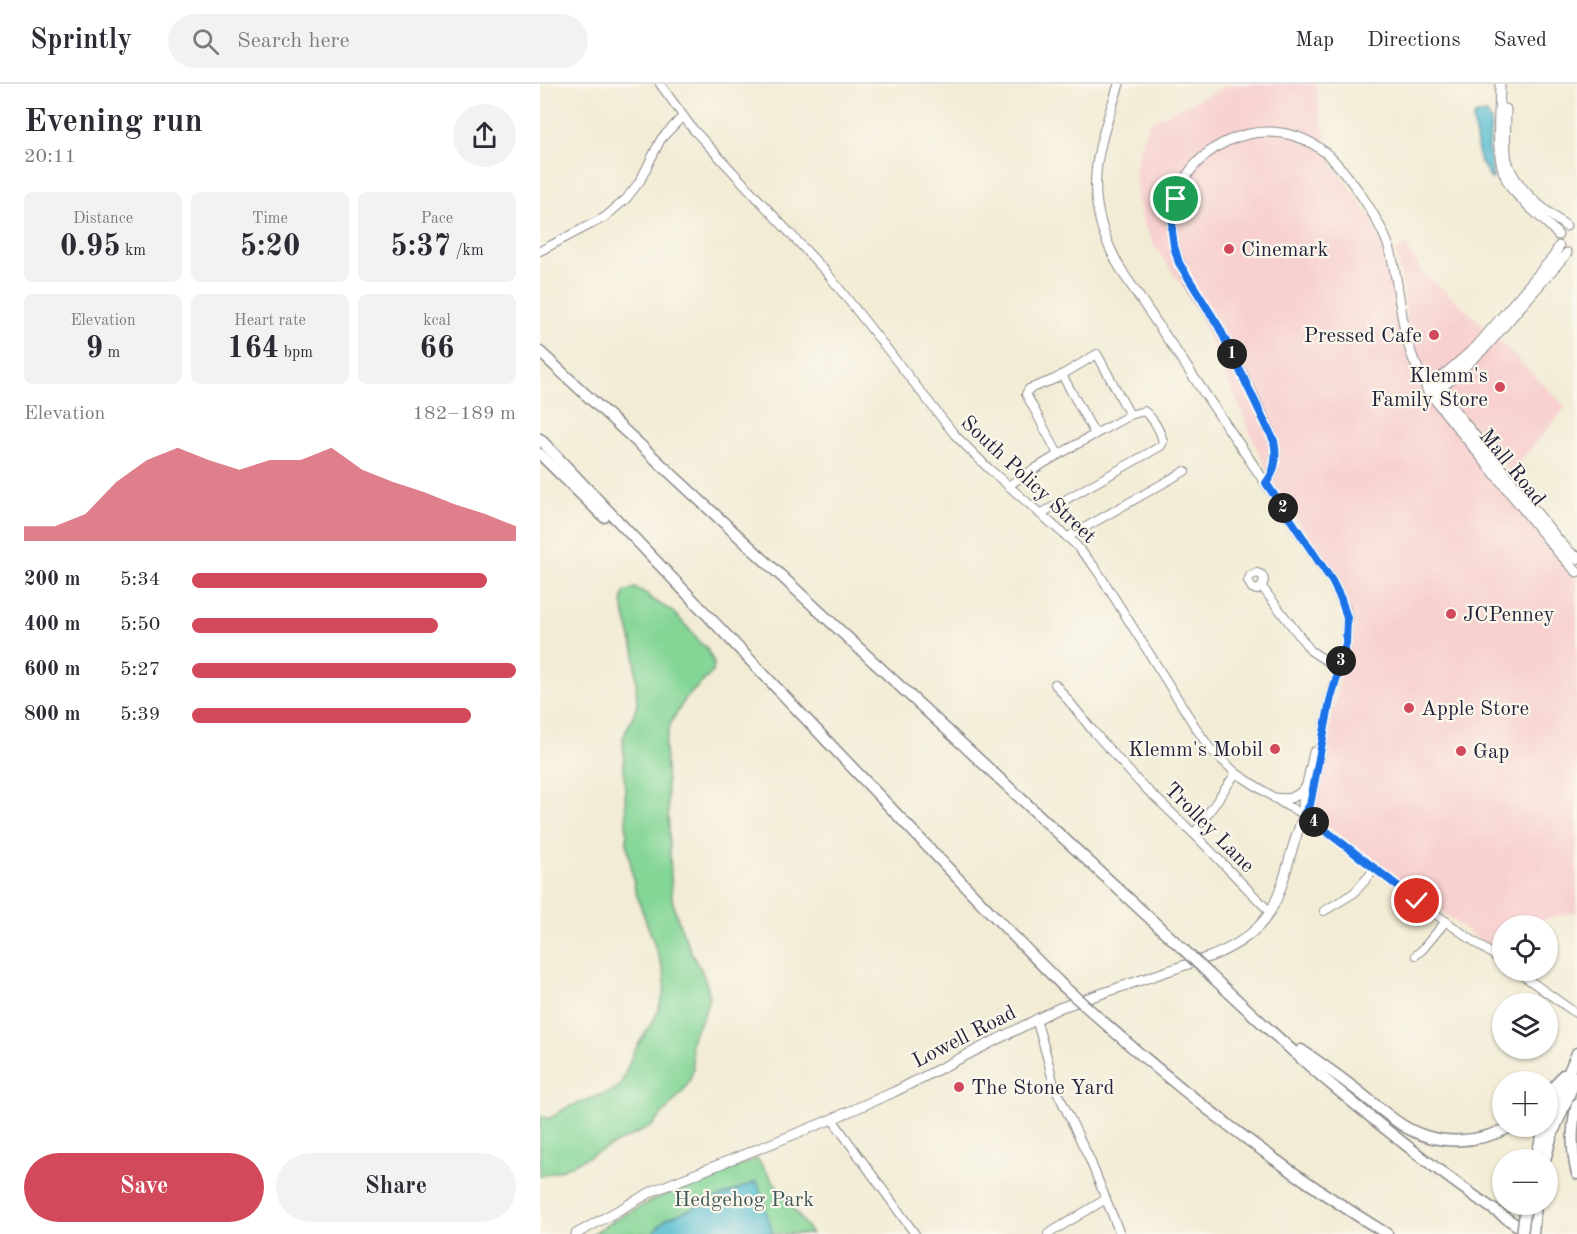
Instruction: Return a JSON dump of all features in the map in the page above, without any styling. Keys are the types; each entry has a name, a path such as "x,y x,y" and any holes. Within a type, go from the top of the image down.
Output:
{"highway":[{"path":"540,352 1208,973 1331,1084 1446,1175 1531,1234"},
{"path":"540,439 1000,924 1063,986 1136,1051 1227,1124 1292,1171 1387,1234"},
{"path":"540,454 684,593"},
{"path":"1258,1018 1412,1131 1443,1140 1465,1141 1492,1136"},
{"path":"1558,1081 1575,1058"},
{"path":"1558,1097 1575,1058"},
{"path":"1548,1149 1577,1076"},
{"path":"1577,1104 1572,1134 1577,1174"},
{"path":"1522,1234 1527,1215"},
{"path":"1529,1215 1531,1234"}],"main road":[{"path":"1119,84 1095,175 1099,215 1112,253 1125,276 1332,581 1347,618 1346,644 1330,701 1310,805 1304,814"},
{"path":"1431,389 1486,347 1572,254 1559,241 1549,224 1515,192 1505,176 1500,157 1500,84"},
{"path":"1506,84 1506,154 1511,170 1526,192 1571,225"},
{"name":"Mall Road","path":"1266,483 1275,467 1274,441 1219,327 1179,263 1173,238 1173,214 1179,190 1192,168 1204,155 1231,139 1265,132 1297,137 1323,151 1335,162 1369,208 1386,238 1414,361 1431,389 1558,552 1577,572"},
{"path":"1431,389 1487,336 1554,256 1563,228 1571,225"},
{"name":"Mall Road","path":"1431,389 1576,558"},
{"path":"1304,814 1306,786 1323,710 1330,701"},
{"path":"1275,798 1293,798 1306,786"},
{"name":"Lowell Road","path":"576,1234 653,1191 832,1119 918,1080 1036,1019 1072,1004 1221,953 1246,939 1261,924 1280,895 1304,814"}],"street":[{"name":"South Policy Street","path":"660,84 682,116 827,273 973,455 1068,537 1093,564 1207,745 1222,761 1236,773 1304,814 1492,954"},
{"path":"540,253 605,217 626,199 640,181 661,139 682,116"},
{"path":"1058,454 1026,394 1029,389 1062,375 1097,354 1130,415"},
{"path":"1062,375 1095,434"},
{"path":"1008,486 1058,454 1130,415 1144,411 1149,415 1161,433 1163,441 1161,446 1040,514"},
{"path":"1068,537 1185,471"},
{"path":"1262,587 1311,651 1339,669"},
{"name":"Trolley Lane","path":"1055,684 1084,721 1132,774 1270,912"},
{"path":"1194,834 1236,773"},
{"path":"1324,911 1354,893 1375,869"},
{"path":"1416,955 1446,921"},
{"path":"1436,933 1456,928"},
{"path":"1530,981 1577,1014"},
{"path":"1036,1019 1054,1085 1090,1160 1120,1234"},
{"path":"832,1119 915,1234"},
{"path":"1048,1234 1106,1199"}],"shaded area":[{"path":"1231,84 1316,84 1320,116 1333,164 1373,220 1388,265 1402,336 1419,384 1577,580 1577,912 1558,916 1492,915 1492,950 1311,813 1350,635 1349,611 1342,587 1272,483 1195,305 1155,247 1143,222 1137,198 1135,172 1140,147 1149,122"},
{"path":"1406,246 1420,269 1485,327 1566,407 1510,473 1425,372 1408,332 1402,280 1395,251"}],"green space":[{"path":"635,588 673,612 706,647 714,663 713,672 686,698 671,722 665,745 672,898 683,933 708,988 709,997 704,1015 691,1043 693,1070 689,1082 652,1126 561,1170 540,1176 540,1116 549,1119 566,1108 616,1089 621,1084 633,1053 657,1014 664,993 664,972 635,890 627,844 623,738 637,706 635,654 622,603 624,592"},
{"name":"Hedgehog Park","path":"757,1159 812,1234 592,1234 659,1198"}],"water":[{"path":"1487,113 1491,121 1489,151 1493,178 1491,179 1479,159 1473,119 1476,114"},
{"path":"756,1182 773,1234 654,1234 654,1231 666,1219"}],"place":[{"name":"Cinemark","path":"1229,249"},
{"name":"Pressed Cafe","path":"1434,335"},
{"name":"Klemm's Family Store","path":"1500,387"},
{"name":"JCPenney","path":"1451,614"},
{"name":"Apple Store","path":"1409,708"},
{"name":"Klemm's Mobil","path":"1275,749"},
{"name":"Gap","path":"1461,751"},
{"name":"The Stone Yard","path":"959,1087"}],"route":[{"path":"1176,199 1172,231 1179,263 1219,327 1274,441 1275,467 1266,483 1332,581 1345,608 1346,644 1330,701 1310,805 1304,814 1417,901"}]}
